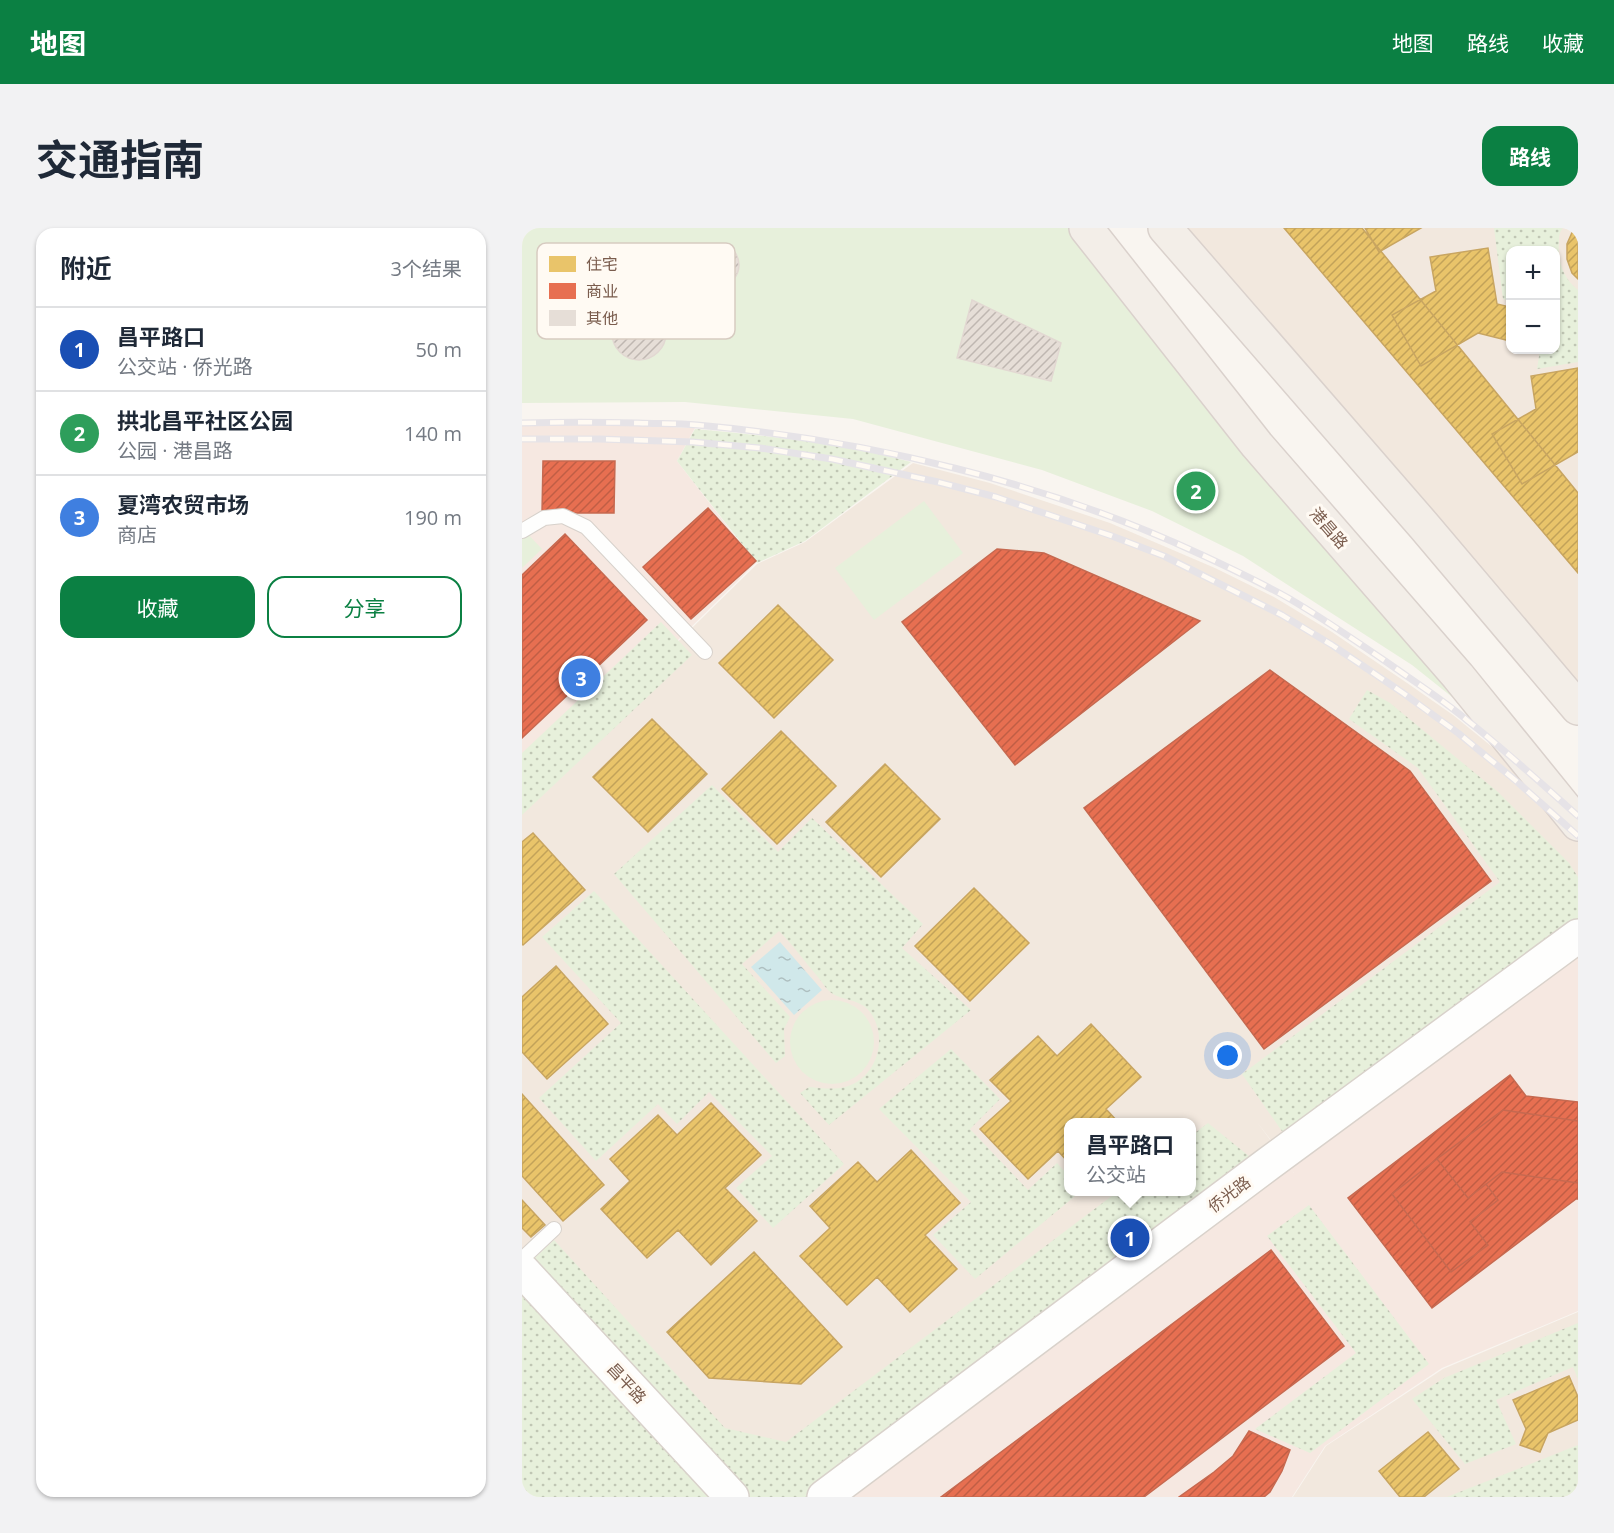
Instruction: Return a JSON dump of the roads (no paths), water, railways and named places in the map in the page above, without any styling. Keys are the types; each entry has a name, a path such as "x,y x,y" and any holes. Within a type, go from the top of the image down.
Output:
{"main road":[{"name":"港昌路","path":"1086,228 1257,445 1458,676 1578,824"},
{"path":"1165,228 1424,526 1578,708"}],"street":[{"name":"侨光路","path":"824,1497 1268,1164 1578,936"},
{"name":"昌平路","path":"522,1270 732,1497"}],"lane":[{"path":"522,531 544,518 563,516 586,527 705,652"},
{"path":"522,1258 554,1229"}],"water":[{"path":"780,942 822,990 794,1015 751,967"}],"railway":[{"path":"522,423 690,424 826,441 955,468 1081,506 1143,529 1269,587 1315,614 1449,706 1578,816"},
{"path":"522,439 693,442 760,448 832,459 996,497 1112,536 1164,556 1282,615 1332,645 1458,733 1578,836"}],"place":[{"name":"拱北昌平社区公园","path":"1196,491"},
{"name":"夏湾农贸市场","path":"581,678"},
{"name":"昌平路口","path":"1130,1238"}]}
